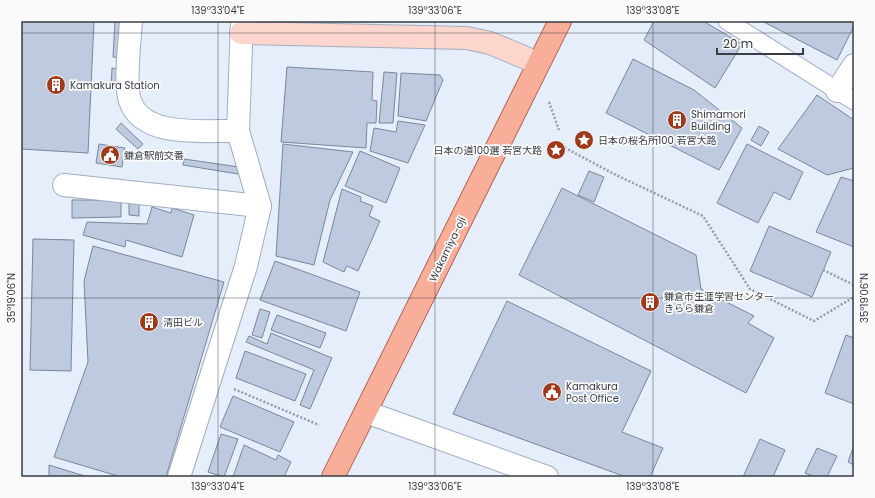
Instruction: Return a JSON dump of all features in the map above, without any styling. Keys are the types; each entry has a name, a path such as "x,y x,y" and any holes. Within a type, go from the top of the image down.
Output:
{"main road":[{"name":"Wakamiya-oji","path":"334,477 560,21"},
{"path":"241,27 467,38 490,43 538,63"}],"street":[{"path":"131,21 128,80 130,101 137,112 147,122 164,129 238,131"},
{"path":"179,477 246,266 260,206 238,131 241,27"},
{"path":"846,96 854,65"},
{"path":"64,184 260,206"},
{"path":"366,412 546,477"}],"lane":[{"path":"727,21 846,96"}],"path":[{"path":"549,102 559,130"},
{"path":"554,142 616,176 702,216 750,288 814,321 854,297"},
{"path":"822,270 854,285"},
{"path":"211,380 319,425"}],"building":[{"name":"Kamakura Station","path":"21,21 94,21 88,153 21,149"},
{"path":"115,21 122,21 120,58 113,57"},
{"path":"654,21 703,21 742,44 715,88 644,40"},
{"path":"762,21 854,21 854,26 837,60"},
{"name":"Shimamori Building","path":"633,59 694,90 742,128 719,170 606,113"},
{"path":"287,67 373,72 372,100 377,101 376,123 367,123 366,148 281,142"},
{"path":"112,68 118,69 118,89 111,89"},
{"path":"384,72 397,73 393,123 379,123"},
{"path":"401,73 440,75 443,80 426,121 398,116"},
{"path":"817,95 854,120 854,168 827,175 778,149"},
{"path":"398,121 425,125 408,163 370,151 374,128 396,132"},
{"path":"121,123 143,144 138,149 116,129"},
{"path":"759,126 769,132 761,146 751,140"},
{"name":"鎌倉駅前交番","path":"99,144 125,148 122,167 96,163"},
{"path":"283,144 353,152 330,200 314,265 276,256"},
{"path":"747,144 803,172 790,200 774,192 758,223 717,203"},
{"path":"360,151 400,168 386,203 345,186"},
{"path":"184,159 239,167 238,174 183,165"},
{"path":"589,171 604,177 594,202 578,195"},
{"path":"841,177 854,181 854,247 816,232"},
{"name":"鎌倉市生涯学習センター きらら鎌倉","path":"562,188 696,255 701,289 754,316 748,323 774,338 746,393 519,275"},
{"path":"342,189 361,197 360,201 373,206 369,216 380,221 358,271 347,266 344,272 323,262"},
{"path":"72,200 121,200 121,217 72,218"},
{"path":"129,201 139,201 139,216 129,215"},
{"path":"152,207 171,213 172,208 194,215 182,257 126,240 125,247 83,235 87,222 147,224"},
{"path":"769,226 831,252 812,297 750,271"},
{"path":"33,239 74,240 71,371 30,370"},
{"name":"清田ビル","path":"93,246 224,282 166,477 121,477 54,457 88,362 84,281"},
{"path":"275,261 360,292 346,331 260,300"},
{"name":"Kamakura Post Office","path":"507,301 651,371 622,432 663,448 650,477 626,477 453,414"},
{"path":"260,309 270,312 262,338 252,335"},
{"path":"277,315 326,333 320,348 271,330"},
{"path":"271,333 332,358 310,409 300,405 314,370 246,342 249,336 267,344"},
{"path":"846,335 854,338 854,404 825,393"},
{"path":"245,351 306,374 295,401 236,378"},
{"path":"233,396 294,422 280,452 220,427"},
{"path":"221,434 238,439 224,477 208,472"},
{"path":"760,439 785,450 773,477 743,477"},
{"path":"244,445 276,460 278,455 291,462 284,477 233,477"},
{"path":"854,445 854,465 848,462"},
{"path":"817,448 837,456 827,477 815,477 805,473"},
{"path":"49,465 88,477 49,477"}],"place":[{"name":"Kamakura Station","path":"56,85"},
{"name":"Shimamori Building","path":"677,120"},
{"name":"日本の桜名所100 若宮大路","path":"584,140"},
{"name":"日本の道100選 若宮大路","path":"556,150"},
{"name":"鎌倉駅前交番","path":"110,155"},
{"name":"鎌倉市生涯学習センター きらら鎌倉","path":"650,302"},
{"name":"清田ビル","path":"149,322"},
{"name":"Kamakura Post Office","path":"552,392"}]}
